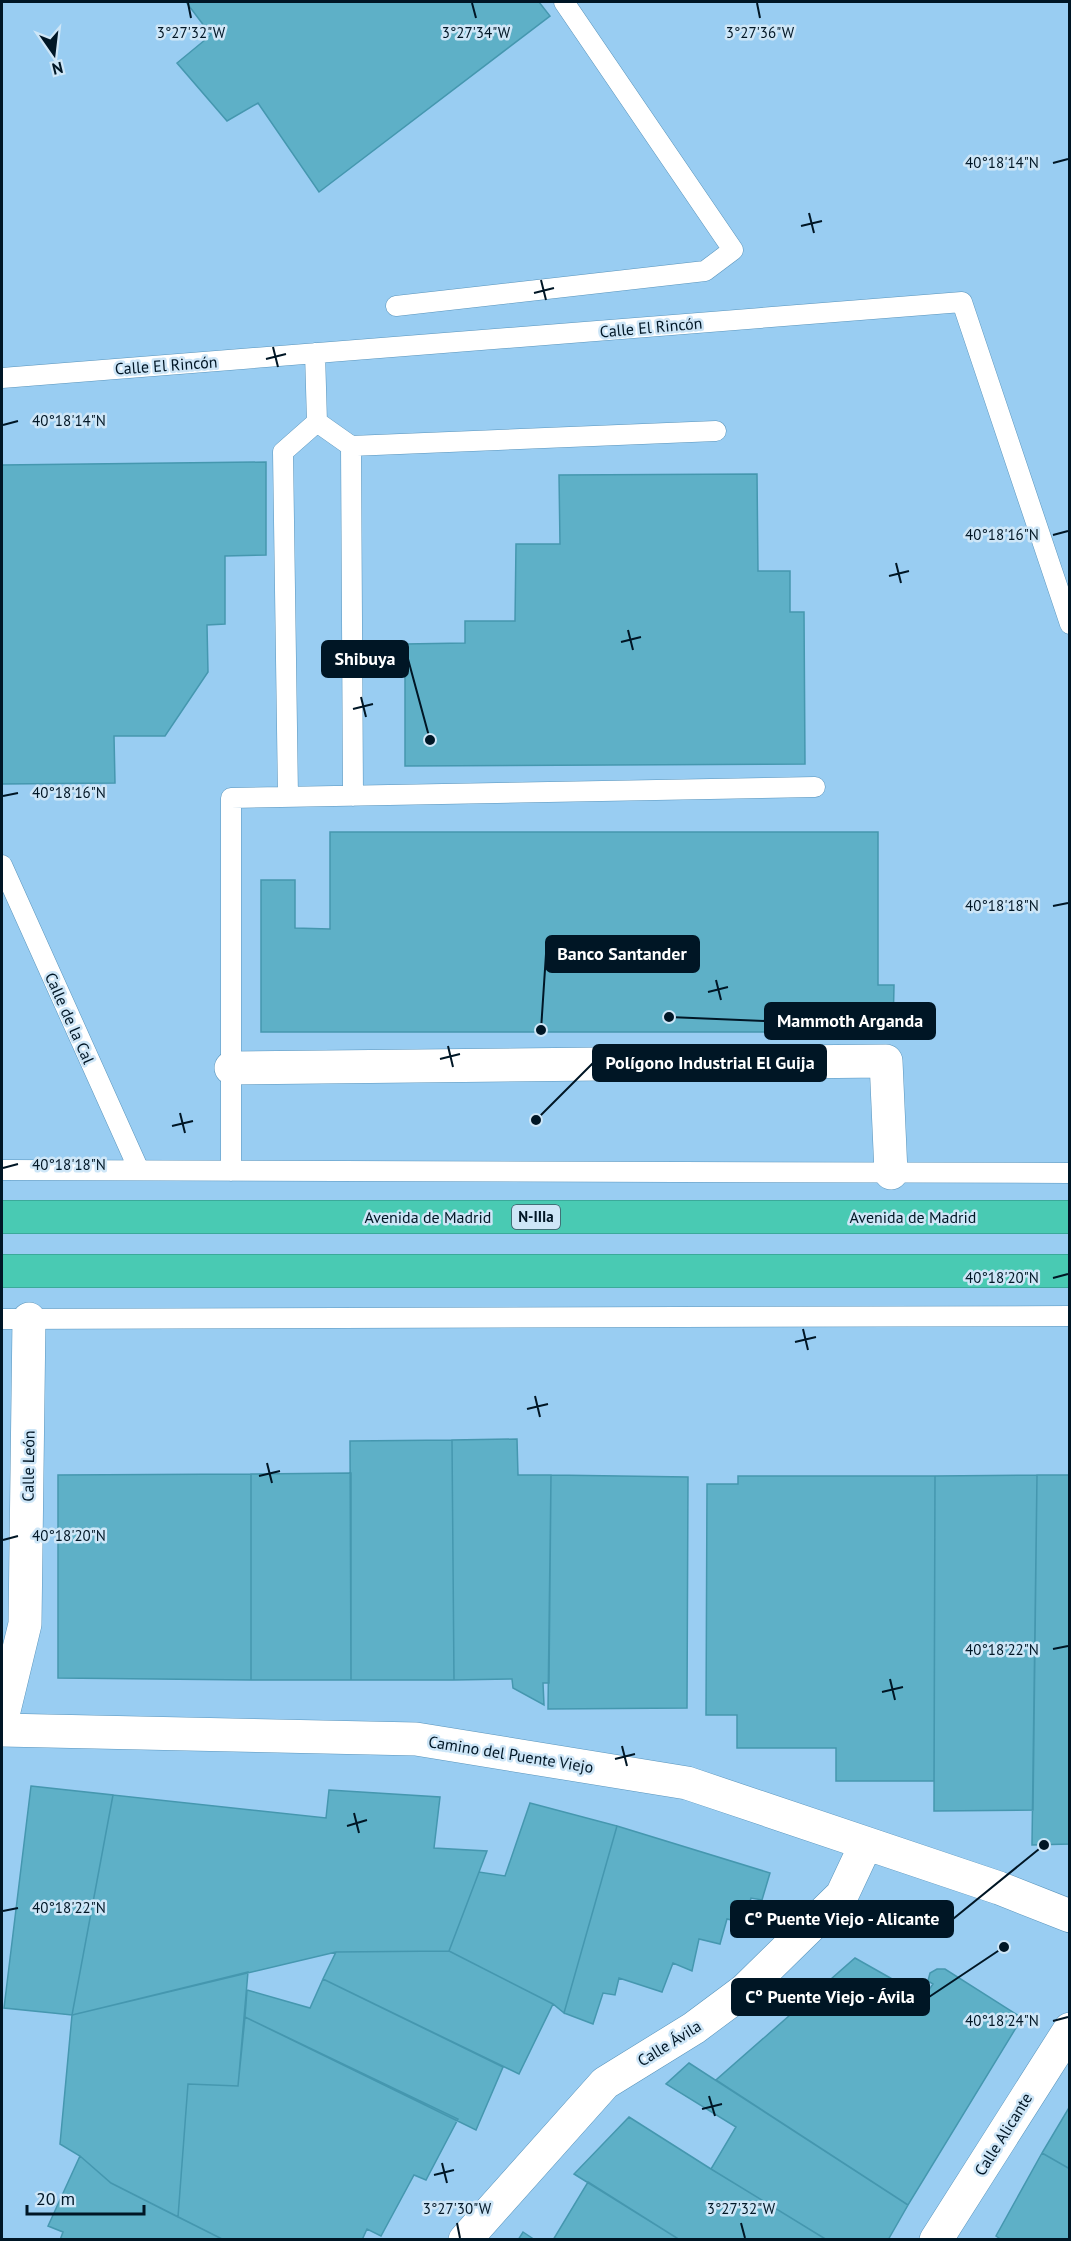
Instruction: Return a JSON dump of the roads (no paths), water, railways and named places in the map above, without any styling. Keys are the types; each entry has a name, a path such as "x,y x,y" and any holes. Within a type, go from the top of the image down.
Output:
{"highway":[{"name":"Avenida de Madrid","path":"2,1217 1070,1217"},
{"path":"2,1271 1070,1271"}],"street":[{"path":"231,1068 886,1061 891,1173"},
{"name":"Calle León","path":"2,1719 25,1624 15,1319"},
{"name":"Camino del Puente Viejo","path":"2,1730 416,1739 687,1783 999,1888 1070,1916"},
{"name":"Calle Ávila","path":"465,2240 605,2083 694,2028 745,1990 842,1895 866,1844"},
{"name":"Calle Alicante","path":"936,2240 1070,2029"}],"lane":[{"path":"396,306 705,271 733,250 564,2"},
{"name":"Calle El Rincón","path":"2,378 962,302 1070,624"},
{"path":"315,353 317,422"},
{"path":"317,422 351,446 716,431"},
{"path":"288,797 283,452 317,422"},
{"path":"351,446 353,796"},
{"path":"231,1171 231,798 815,787"},
{"name":"Calle de la Cal","path":"2,865 139,1170"},
{"path":"2,1170 1070,1173"},
{"path":"15,1319 1070,1316"}],"place":[{"name":"Shibuya","path":"430,740"},
{"name":"Mammoth Arganda","path":"669,1017"},
{"name":"Banco Santander","path":"541,1030"},
{"name":"Polígono Industrial El Guija","path":"536,1120"},
{"name":"Cº Puente Viejo - Alicante","path":"1044,1845"},
{"name":"Cº Puente Viejo - Ávila","path":"1004,1947"}]}
